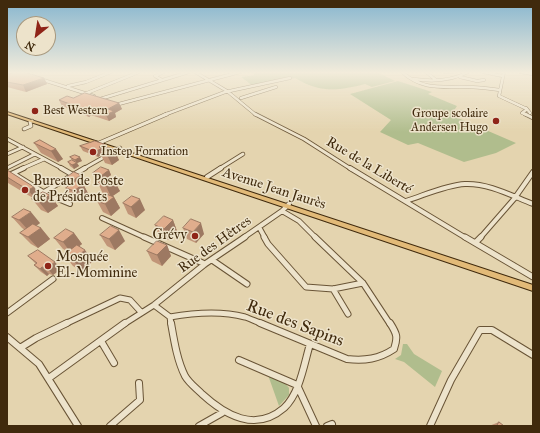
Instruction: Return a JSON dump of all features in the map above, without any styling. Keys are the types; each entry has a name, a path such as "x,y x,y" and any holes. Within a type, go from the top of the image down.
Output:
{"main road":[{"name":"Avenue Jean Jaurès","path":"7,111 32,121 100,142"},
{"name":"Avenue Jean Jaurès","path":"7,111 181,170 533,284"},
{"name":"Avenue Jean Jaurès","path":"181,170 208,177 533,288"}],"street":[{"path":"100,99 122,92"},
{"path":"115,104 161,92"},
{"path":"100,142 146,122 224,92"},
{"name":"Rue de la Liberté","path":"228,92 257,116 304,139 533,277"},
{"path":"241,98 259,92"},
{"path":"499,92 501,98 525,110 531,115"},
{"path":"86,93 107,101"},
{"path":"525,110 522,113 531,115"},
{"path":"24,129 31,126 30,122 32,121"},
{"path":"7,139 73,175"},
{"path":"7,154 23,147"},
{"path":"44,192 119,149"},
{"path":"7,168 35,154"},
{"path":"208,177 243,154"},
{"path":"7,176 44,159"},
{"path":"476,242 515,198 533,172"},
{"path":"14,174 44,192 70,204"},
{"path":"406,201 457,185 466,184 486,187 533,204"},
{"name":"Rue des Hêtres","path":"49,378 141,312 154,305 205,264 282,211 288,205"},
{"path":"282,211 299,221 363,283"},
{"path":"102,218 205,264"},
{"path":"259,227 268,244 306,287 333,289 363,283"},
{"path":"212,260 247,284"},
{"path":"7,313 53,279"},
{"name":"Rue des Sapins","path":"170,317 185,315 234,315 245,317 347,359 365,361 385,356 394,349 396,344 396,336 363,283"},
{"path":"333,289 348,314"},
{"path":"20,348 36,338 120,298 130,300 141,312"},
{"path":"154,305 170,317 172,330 186,378 222,413 240,422 249,424 263,422 278,414 283,409 290,400 297,385 310,344"},
{"path":"430,426 451,380 480,330 492,330 533,354"},
{"path":"7,337 39,364 78,426"},
{"path":"101,341 114,363"},
{"path":"239,360 297,385 316,426"},
{"path":"110,426 140,400 139,382"},
{"path":"199,426 222,413"}],"green space":[{"path":"357,92 432,92 428,94 457,106 451,115 516,143 496,153 464,162 418,143 408,145 380,132 391,120 350,94"},
{"path":"403,344 407,344 414,354 442,371 435,387 404,362 395,359 401,355"},
{"path":"268,375 285,383 289,388 289,395 279,406"}],"building":[{"path":"85,93 119,103 108,109 114,111 106,115 88,109 86,110 59,100 67,96 73,98"},
{"path":"40,140 56,149 51,151 34,143"},
{"path":"95,141 104,144 99,147 102,148 95,152 80,146"},
{"path":"107,147 114,149 107,155 100,152"},
{"path":"75,155 80,157 75,160 70,157"},
{"path":"72,160 77,163 72,165 68,162"},
{"path":"101,167 109,170 101,176 93,173"},
{"path":"7,170 34,187 28,190 7,177"},
{"path":"74,172 81,175 72,181 66,178"},
{"path":"106,177 114,180 106,186 98,183"},
{"path":"76,181 83,184 74,191 66,188"},
{"path":"43,192 50,195 39,202 32,199"},
{"path":"106,194 114,197 105,204 97,201"},
{"path":"132,196 140,199 131,207 123,203"},
{"path":"24,209 31,212 19,220 12,217"},
{"path":"164,216 173,220 164,229 155,225"},
{"path":"191,219 201,223 193,232 183,228"},
{"path":"33,224 41,228 28,237 20,233"},
{"path":"111,226 119,230 109,239 100,235"},
{"path":"66,229 74,233 63,242 54,238"},
{"path":"157,241 167,245 157,255 147,251"},
{"path":"77,245 85,250 73,260 64,255"},
{"path":"38,250 55,262 47,268 42,267 40,269 34,265 37,263 28,256"},
{"path":"499,422 504,426 497,426"}],"place":[{"name":"Best Western","path":"35,111"},
{"name":"Groupe scolaire Andersen Hugo","path":"496,121"},
{"name":"Instep Formation","path":"93,152"},
{"name":"Bureau de Poste de Présidents","path":"25,190"},
{"name":"Grévy","path":"195,236"},
{"name":"Mosquée El-Mominine","path":"48,266"}]}
